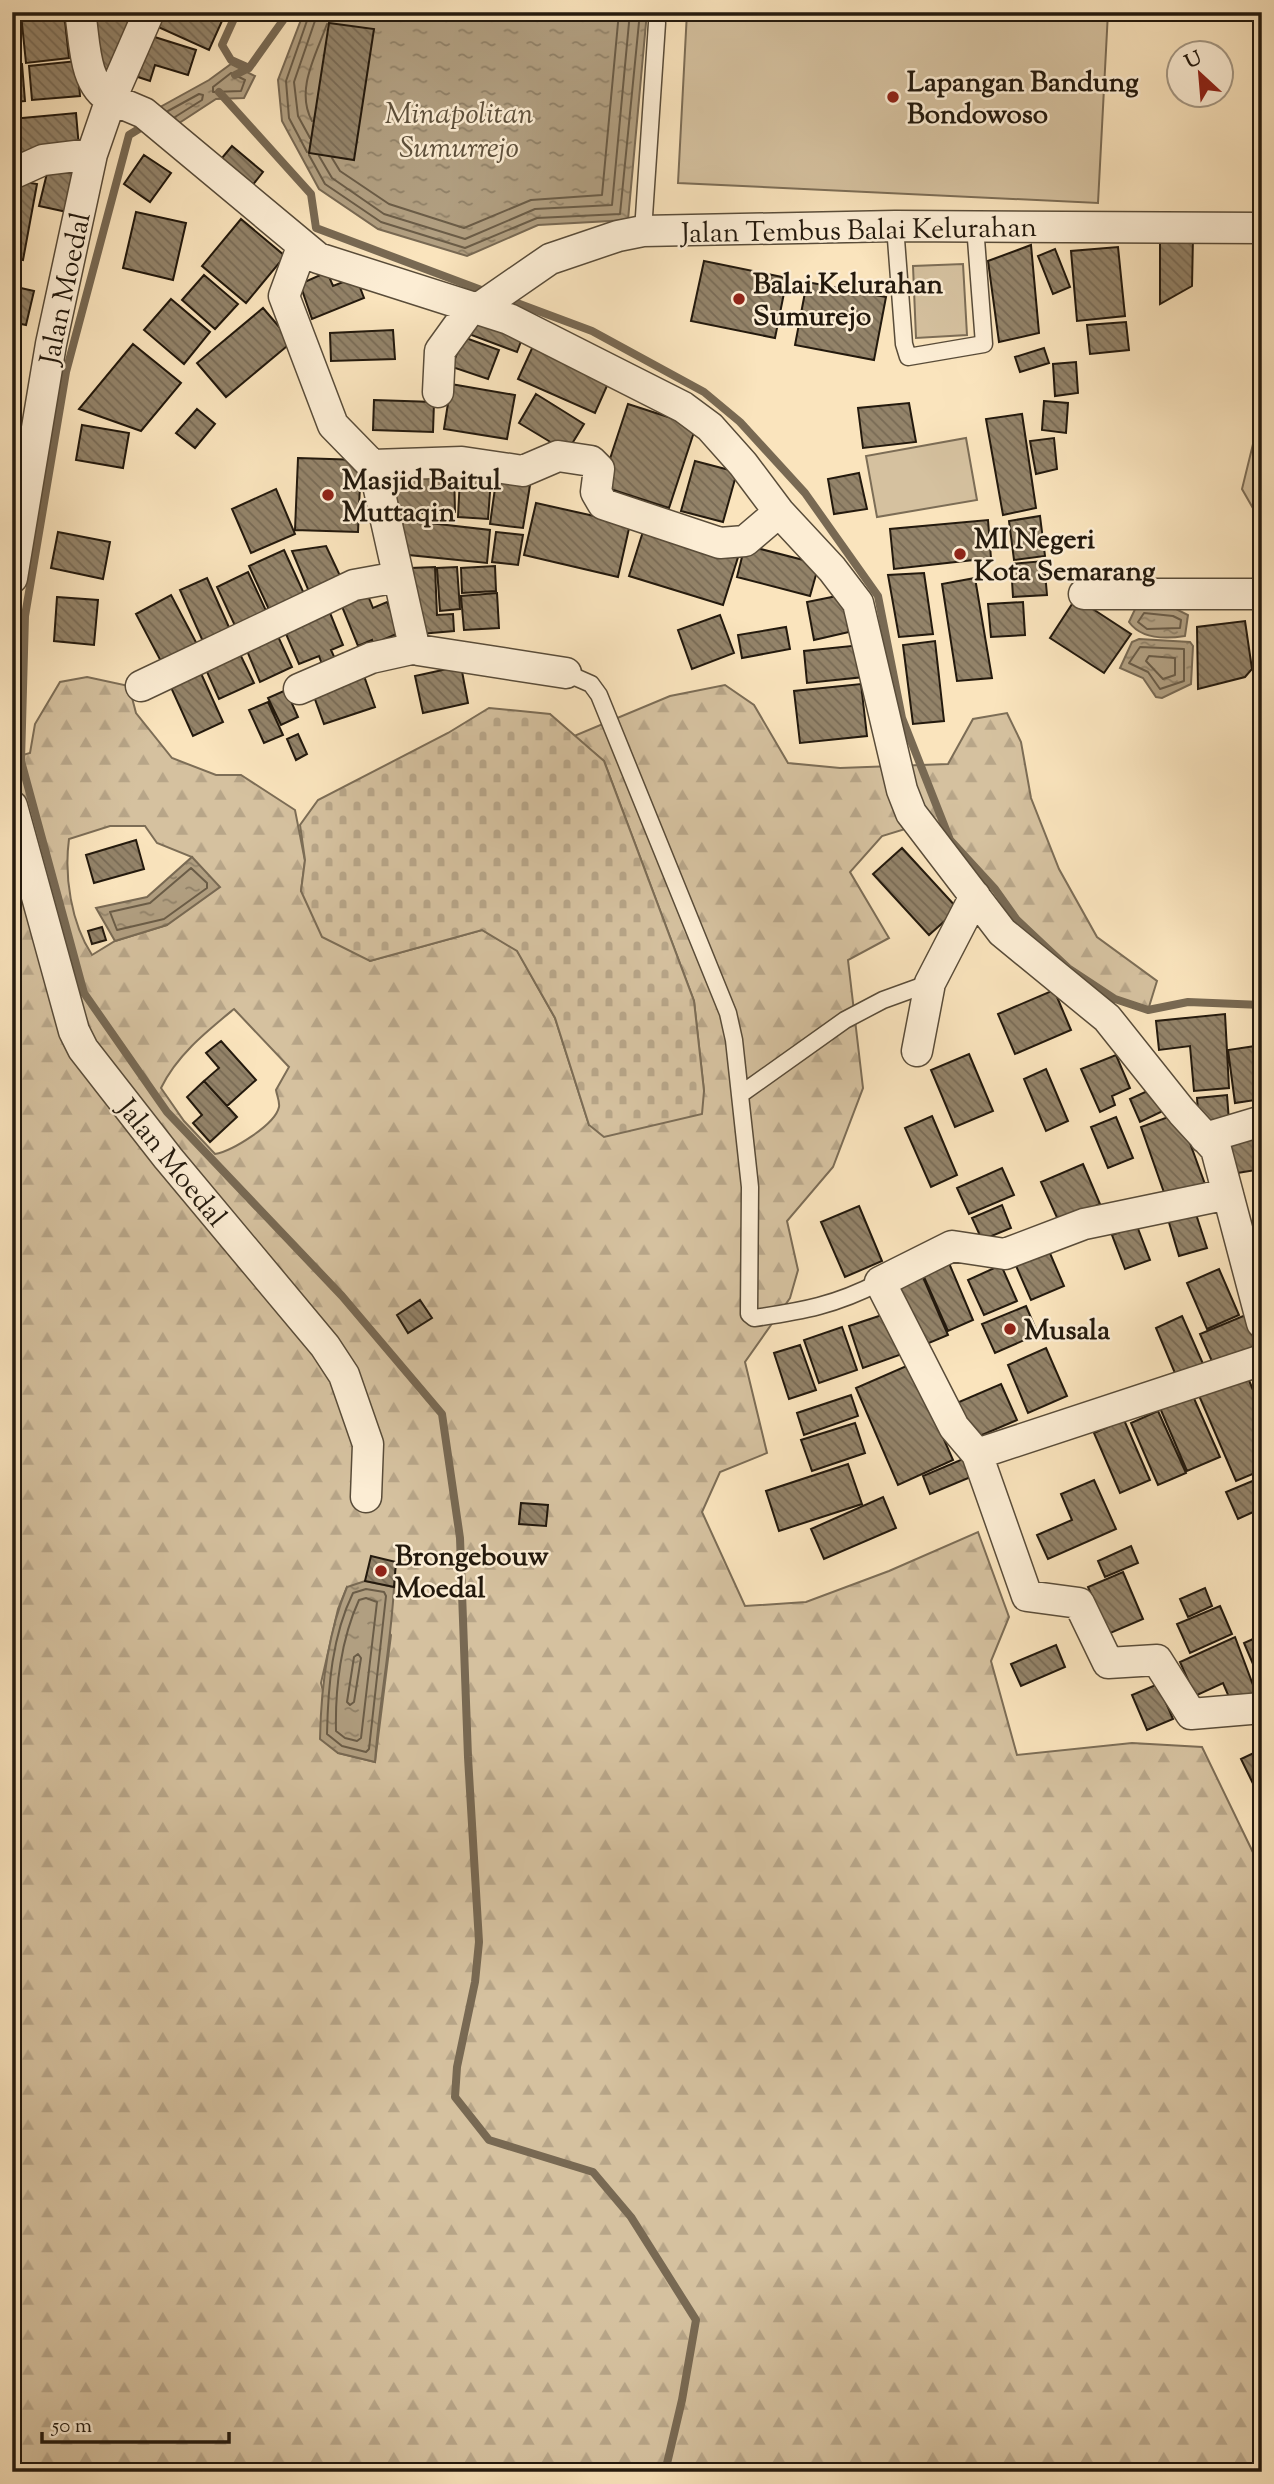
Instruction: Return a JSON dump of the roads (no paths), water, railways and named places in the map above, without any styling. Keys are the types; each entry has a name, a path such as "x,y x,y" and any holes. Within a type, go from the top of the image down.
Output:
{"street":[{"path":"80,12 93,83 101,93 106,111 144,113 318,258 509,319 683,407 710,427 858,603 902,790 911,813 1002,932 1107,1018 1216,1149 1262,1323"},
{"name":"Jalan Moedal","path":"12,578 51,344 92,154 106,111 149,12"},
{"path":"12,174 43,160 92,154"},
{"name":"Jalan Tembus Balai Kelurahan","path":"438,392 440,351 473,309 550,259 618,236 643,231 895,226 1262,228"},
{"path":"302,247 284,296 333,425 373,465 412,642 416,648"},
{"path":"373,465 462,463 523,471 558,456 591,461 599,470 596,492 603,504 720,543 745,541 779,512"},
{"path":"141,686 354,585 398,577"},
{"path":"1084,594 1262,594"},
{"path":"299,689 371,659 416,648 566,673"},
{"name":"Jalan Moedal","path":"12,806 78,1040 168,1158 325,1346 344,1375 368,1444 366,1497"},
{"path":"917,1051 930,983 975,896"},
{"path":"1205,1138 1262,1121"},
{"path":"1228,1194 1084,1224 1005,1254 952,1246 880,1282 954,1427 977,1454 1027,1596 1079,1603 1108,1663 1157,1660 1191,1714 1262,1708"},
{"path":"977,1454 1262,1360"}],"lane":[{"path":"643,231 657,23"},
{"path":"895,226 904,344 908,357 984,344 975,226"},
{"path":"566,673 592,684 599,695 728,1013 741,1094 744,1153 750,1187 749,1314 754,1318 817,1309 850,1298 880,1282"},
{"path":"741,1094 845,1020 883,1000 930,983"}],"water":[{"name":"Minapolitan Sumurrejo","path":"304,12 647,12 628,220 538,225 467,256 378,229 319,189 282,121 278,80"},
{"path":"231,64 255,76 244,98 216,99 170,129 153,111 209,80"},
{"path":"1137,605 1176,609 1188,615 1185,636 1162,637 1140,632 1129,622"},
{"path":"1139,639 1190,642 1193,646 1191,684 1162,698 1156,697 1143,678 1120,668 1132,642"},
{"path":"192,857 220,887 167,925 115,941 96,908 147,897"},
{"path":"365,1581 394,1587 375,1762 338,1753 320,1739 324,1681 334,1624 347,1587"}],"waterway":[{"path":"237,12 222,45 231,60 249,68"},
{"path":"235,75 249,68 289,12"},
{"path":"219,92 311,194 316,228 484,291"},
{"path":"147,124 129,135 66,372 25,616 21,761 84,993 167,1112 342,1296 442,1414 460,1538 468,1757 479,1942 475,1982 457,2067 455,2097 489,2140 593,2172 631,2217 696,2320 682,2400 665,2472"},
{"path":"509,300 592,331 704,392 740,422 805,493 878,596 902,718 950,840 995,889 1017,920 1068,968 1115,999 1148,1010 1188,1002 1262,1005"}],"place":[{"name":"Lapangan Bandung Bondowoso","path":"893,97"},
{"name":"Balai Kelurahan Sumurejo","path":"739,299"},
{"name":"Masjid Baitul Muttaqin","path":"328,495"},
{"name":"MI Negeri Kota Semarang","path":"960,554"},
{"name":"Musala","path":"1010,1329"},
{"name":"Brongebouw Moedal","path":"381,1571"}]}
